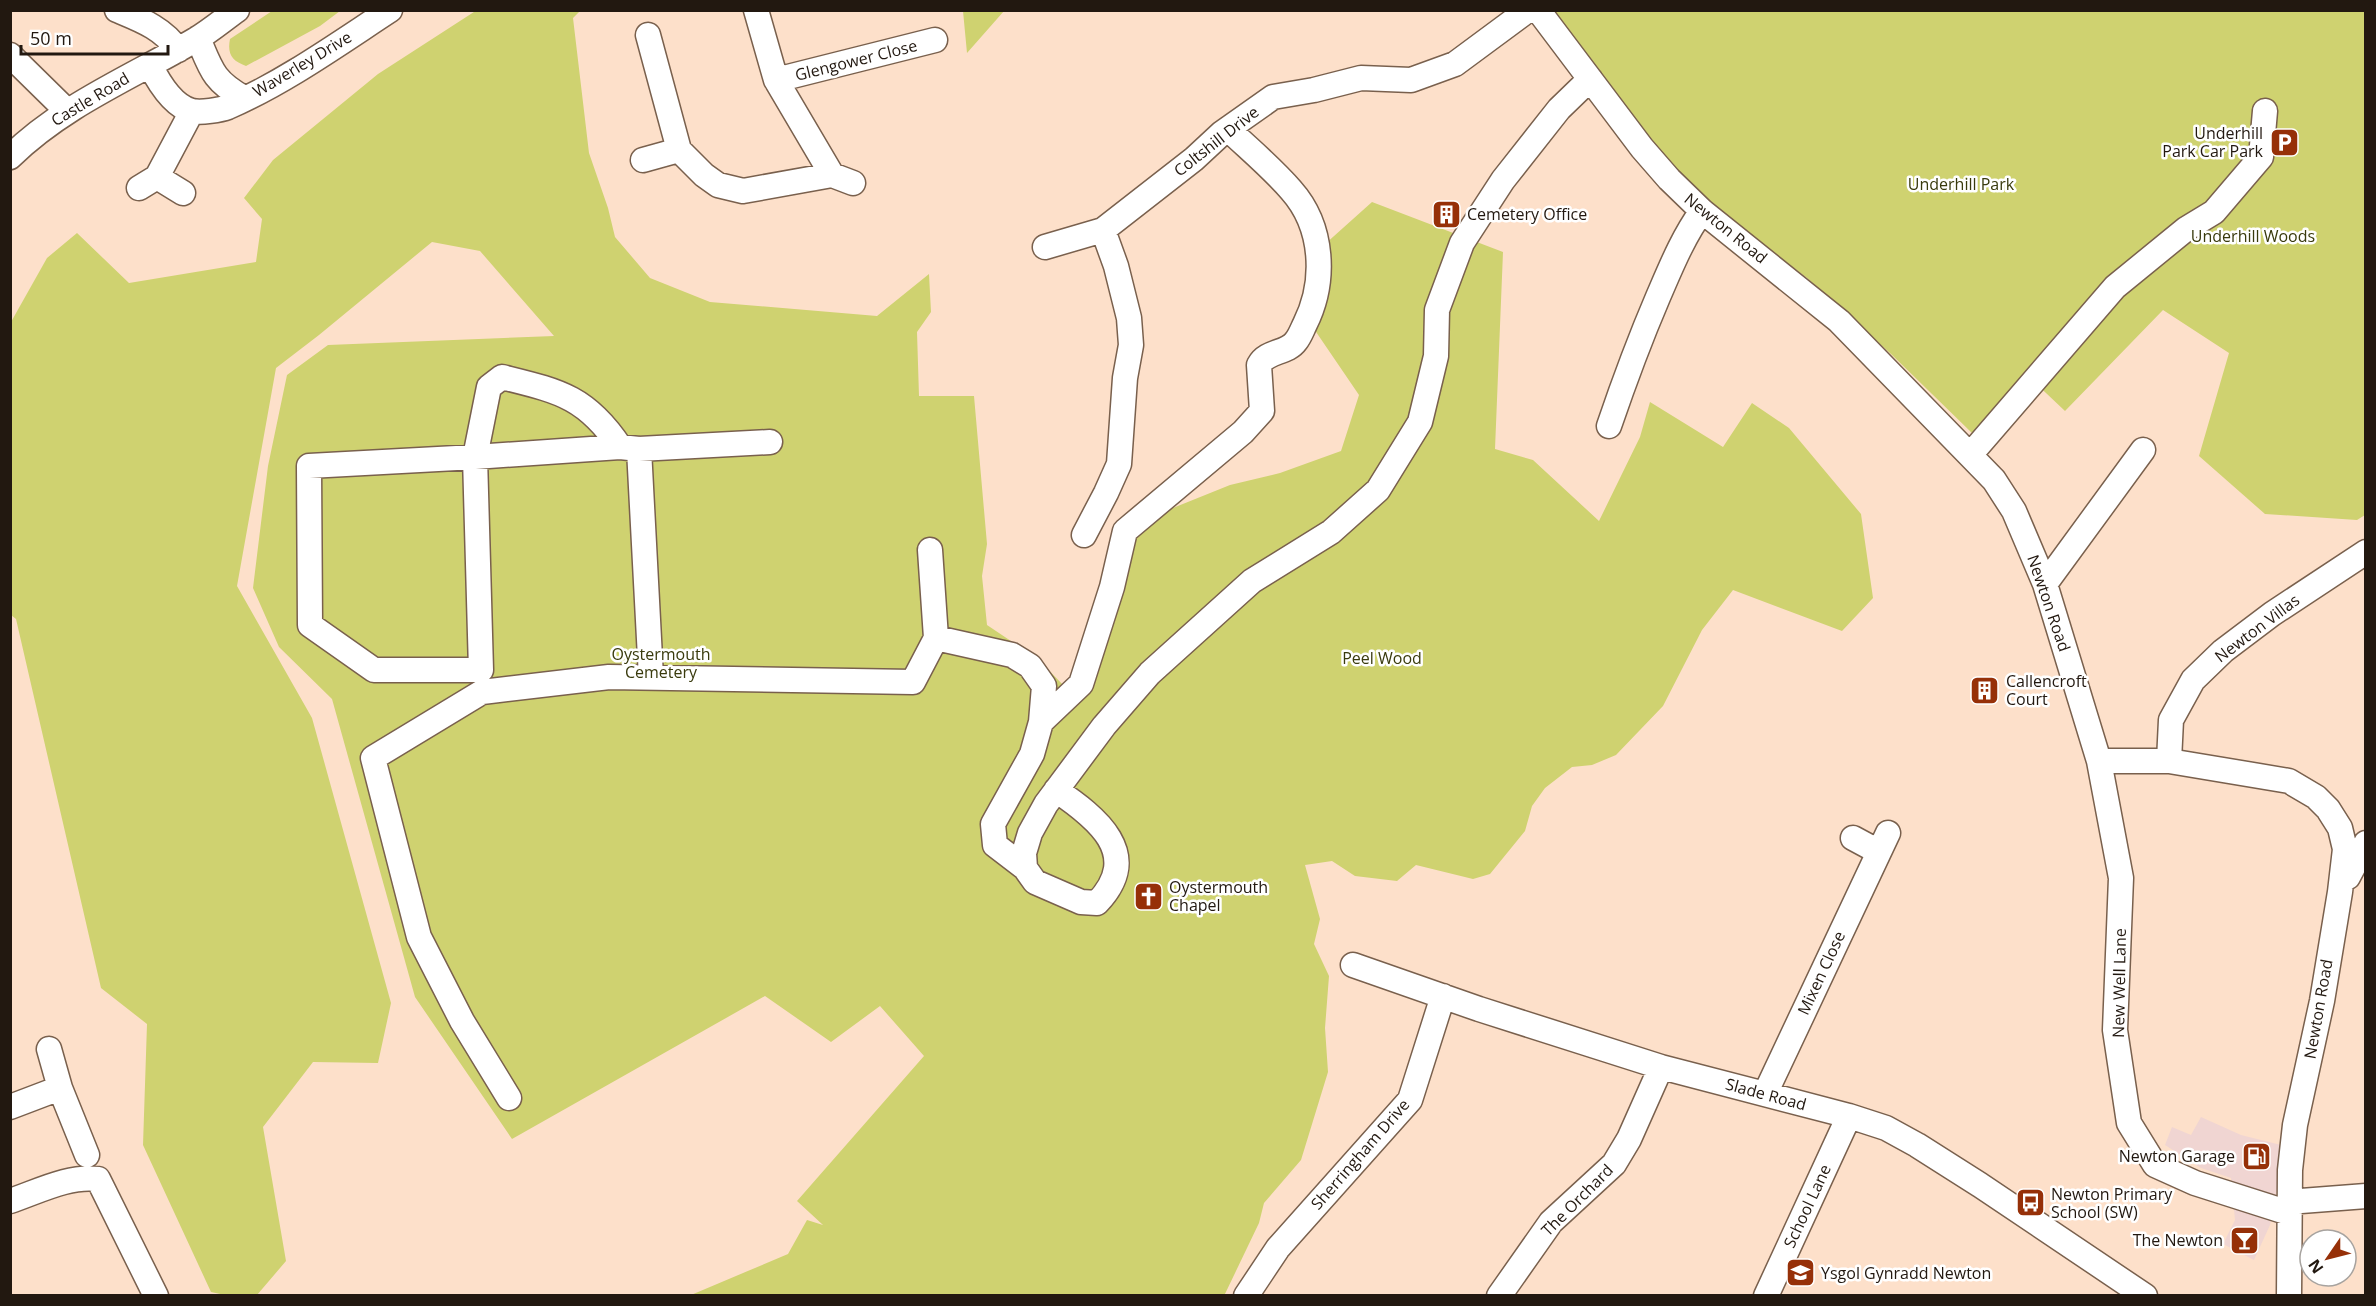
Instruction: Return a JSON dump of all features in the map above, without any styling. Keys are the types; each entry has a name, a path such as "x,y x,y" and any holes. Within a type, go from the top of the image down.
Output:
{"street":[{"path":"117,10 148,23 169,38 188,44"},
{"name":"Castle Road","path":"10,157 33,135 67,111 188,44 237,10"},
{"name":"Waverley Drive","path":"200,111 226,108 313,60 390,10"},
{"path":"648,35 679,150 704,175 718,185 743,191 842,179 776,80 756,10"},
{"name":"Coltshill Drive","path":"1045,247 1103,230 1194,159 1228,129 1273,97 1361,78 1411,80 1455,64 1528,10"},
{"name":"Newton Road","path":"1538,10 1669,180 1702,211 1839,321 1994,480 2014,510 2045,584 2099,761 2169,761 2289,781 2316,797 2328,809 2340,828 2345,849 2340,892 2322,1001 2295,1125 2288,1207 2291,1268 2289,1296"},
{"name":"Glengower Close","path":"776,80 935,40"},
{"name":"Waverley Drive","path":"188,44 225,87 244,98"},
{"path":"10,55 67,111"},
{"path":"150,65 159,82 179,104 200,111"},
{"path":"183,193 148,182 213,95 216,77"},
{"path":"1025,868 1024,853 1030,833 1056,790 1104,726 1150,673 1252,581 1331,532 1378,490 1420,423 1436,356 1437,310 1461,243 1503,180 1531,144 1559,109 1590,79"},
{"path":"1970,455 2115,287 2186,230 2214,212 2261,157 2265,111"},
{"path":"1041,722 1081,684 1112,587 1125,531 1243,432 1262,411 1259,365 1262,359 1269,354 1287,348 1296,342 1316,298 1319,278 1318,256 1313,228 1304,208 1292,191 1228,129"},
{"path":"643,160 679,150"},
{"path":"1609,426 1668,274 1688,232 1702,211"},
{"path":"1084,535 1119,464 1125,378 1131,345 1129,318 1116,266 1103,230"},
{"path":"482,681 475,457 489,387 502,377 543,387 584,405 629,448 651,677"},
{"path":"770,442 309,466 310,625 374,670 482,681 651,677 913,682 936,638 930,550"},
{"path":"2045,584 2143,450"},
{"name":"Newton Villas","path":"2169,761 2171,720 2193,681 2223,651 2272,614 2366,552"},
{"path":"936,638 1012,655 1030,666 1044,686 1041,722 1032,754 993,824 995,845 1025,868 1035,882 1081,902 1096,903 1111,883 1117,859 1108,833 1084,809 1056,790"},
{"path":"482,681 373,758 419,937 462,1021 509,1098"},
{"name":"New Well Lane","path":"2099,761 2121,878 2115,1030 2129,1123 2155,1165 2195,1183 2288,1207"},
{"name":"Mixen Close","path":"1765,1094 1883,843 1853,838"},
{"path":"2340,892 2366,843"},
{"name":"Slade Road","path":"1353,965 1661,1067 1849,1116 1886,1128 1917,1145 2145,1296"},
{"name":"Sherringham Drive","path":"1246,1296 1278,1248 1410,1100 1443,996"},
{"path":"48,1049 60,1088 87,1155"},
{"name":"The Orchard","path":"1499,1296 1551,1221 1614,1164 1629,1139 1661,1067"},
{"path":"10,1107 60,1088"},
{"name":"School Lane","path":"1766,1296 1849,1116"},
{"path":"10,1201 61,1183 88,1178 98,1179 156,1296"},
{"path":"2288,1207 2366,1196"}],"shaded area":[{"path":"2201,1117 2241,1135 2285,1146 2270,1225 2254,1260 2223,1244 2235,1220 2231,1178 2201,1168 2165,1145 2172,1127 2191,1135"}],"green space":[{"path":"477,10 580,11 573,18 589,153 608,208 615,237 650,278 710,302 877,316 929,274 931,312 917,332 919,396 974,396 987,544 982,576 987,625 1038,659 1065,687 1137,535 1163,512 1230,485 1280,473 1341,451 1359,395 1312,326 1324,245 1372,202 1503,252 1495,449 1533,460 1599,521 1640,437 1650,402 1723,447 1752,403 1789,428 1861,514 1873,598 1842,631 1733,590 1702,630 1663,706 1616,755 1592,765 1572,767 1545,788 1532,806 1525,831 1490,874 1473,879 1416,865 1397,881 1355,876 1332,861 1305,865 1320,919 1314,944 1329,976 1325,1028 1328,1072 1301,1160 1264,1203 1259,1223 1224,1296 691,1295 788,1254 807,1220 823,1225 797,1201 924,1056 880,1006 831,1042 765,996 512,1139 415,997 332,699 279,647 253,588 268,466 287,375 328,345 554,336 480,251 432,242 276,368 237,586 312,718 391,1003 378,1063 313,1062 263,1127 286,1261 257,1295 225,1295 211,1292 143,1145 147,1024 101,988 16,619 11,615 11,322 47,258 77,233 129,283 256,262 262,219 244,198 273,160 378,74"},
{"path":"272,11 340,11 320,26 246,66 237,62 230,53 230,39"},
{"path":"963,11 1004,11 967,53"},
{"name":"Underhill Park","path":"1545,11 2365,11 2365,515 2357,520 2265,514 2199,456 2229,353 2163,310 2065,411 2026,374 1973,434 1891,354 1807,278 1708,203 1650,140"}],"place":[{"name":"Underhill Park Car Park","path":"2284,142"},
{"name":"Cemetery Office","path":"1446,214"},
{"name":"Callencroft Court","path":"1985,690"},
{"name":"Oystermouth Chapel","path":"1148,896"},
{"name":"Newton Garage","path":"2256,1156"},
{"name":"Newton Primary School (SW)","path":"2030,1203"},
{"name":"The Newton","path":"2244,1240"},
{"name":"Ysgol Gynradd Newton","path":"1800,1273"}],"park label":[{"name":"Underhill Woods","path":"2253,236"},
{"name":"Peel Wood","path":"1382,658"},
{"name":"Oystermouth Cemetery","path":"661,663"}]}
